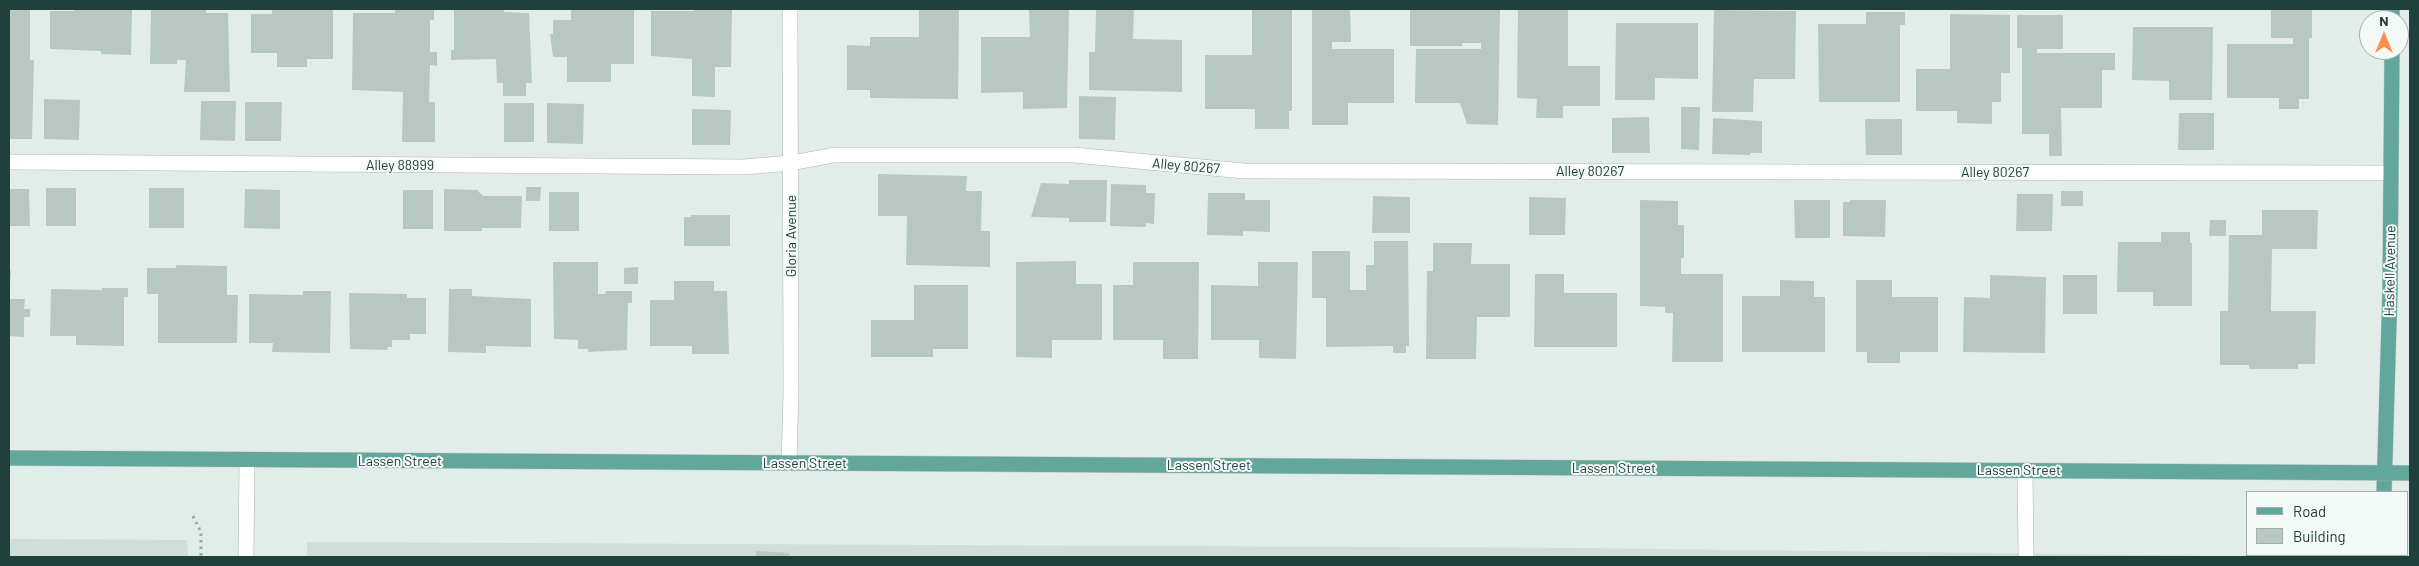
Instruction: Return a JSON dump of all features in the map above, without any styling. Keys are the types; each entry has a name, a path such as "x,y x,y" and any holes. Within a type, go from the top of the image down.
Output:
{"main road":[{"name":"Haskell Avenue","path":"2384,491 2390,298 2392,60"},
{"name":"Lassen Street","path":"9,458 2410,473"}],"street":[{"name":"Gloria Avenue","path":"789,463 791,392 790,9"},
{"name":"Alley 80267","path":"791,163 834,155 1074,156 1244,171 2391,173"},
{"name":"Alley 88999","path":"9,162 734,167 791,163"},
{"path":"246,557 247,460"},
{"path":"2025,470 2026,557"}],"path":[{"path":"193,516 201,532 201,557"}],"shaded area":[{"path":"9,539 187,540 188,557 9,557"},
{"path":"307,542 1583,548 2305,557 307,557"}],"building":[{"path":"9,9 30,9 30,60 34,60 32,139 9,139"},
{"path":"74,9 132,9 131,55 101,54 101,51 50,49 50,11 74,11"},
{"path":"151,9 206,9 206,13 228,13 230,92 184,92 186,60 177,60 177,64 150,64"},
{"path":"272,9 333,9 333,59 307,59 307,67 277,67 277,53 251,53 251,14 272,14"},
{"path":"395,9 434,9 434,20 430,20 430,52 437,52 437,66 430,65 429,102 435,102 435,142 402,142 403,92 352,90 353,13 395,13"},
{"path":"454,9 504,9 504,12 529,13 532,83 526,83 526,96 503,96 503,83 497,83 496,59 451,60 451,50 454,50"},
{"path":"571,9 634,9 634,64 611,64 611,82 567,82 567,57 553,57 550,34 553,34 553,20 571,20"},
{"path":"694,9 732,9 731,67 715,67 715,97 692,96 692,59 651,56 651,11 694,11"},
{"path":"919,9 959,9 958,99 870,98 870,90 847,90 847,45 870,46 870,37 919,37"},
{"path":"1029,9 1069,9 1067,108 1023,109 1023,92 981,93 981,37 1030,37"},
{"path":"1096,9 1134,9 1133,39 1182,40 1182,92 1089,90 1089,52 1095,52"},
{"path":"1252,9 1292,9 1292,111 1289,111 1289,129 1255,129 1255,109 1205,109 1205,55 1252,55"},
{"path":"1410,9 1500,10 1498,125 1467,124 1460,103 1415,103 1416,49 1481,49 1481,43 1462,43 1462,46 1410,46"},
{"path":"2271,9 2312,9 2312,38 2309,38 2309,99 2299,99 2299,109 2279,109 2279,98 2227,98 2227,44 2293,44 2293,38 2271,38"},
{"path":"1312,10 1350,10 1351,42 1332,42 1332,49 1394,49 1394,103 1348,103 1348,125 1312,125"},
{"path":"1518,10 1568,10 1568,66 1600,66 1600,106 1563,106 1563,118 1536,118 1537,99 1517,98"},
{"path":"1714,10 1796,11 1795,79 1754,79 1753,112 1712,112"},
{"path":"1866,12 1905,12 1905,25 1900,25 1900,102 1819,102 1818,24 1866,24"},
{"path":"1950,14 2010,15 2010,73 2001,73 2001,102 1992,102 1992,124 1957,123 1957,111 1916,111 1916,69 1950,69"},
{"path":"2017,15 2063,15 2063,49 2037,49 2037,53 2115,53 2115,70 2102,70 2102,108 2061,108 2062,156 2049,156 2049,134 2022,134 2022,48 2017,48"},
{"path":"1616,23 1698,23 1698,79 1655,78 1655,100 1615,100"},
{"path":"2133,27 2213,27 2212,100 2169,100 2169,81 2132,80"},
{"path":"1079,96 1116,97 1115,140 1079,139"},
{"path":"44,99 80,100 79,140 44,139"},
{"path":"201,101 236,101 235,141 200,140"},
{"path":"245,102 282,102 281,141 245,141"},
{"path":"504,103 534,103 534,142 504,142"},
{"path":"547,103 584,104 583,144 547,143"},
{"path":"1681,107 1700,107 1699,150 1681,149"},
{"path":"692,109 731,110 730,145 692,145"},
{"path":"2179,113 2214,113 2214,150 2178,150"},
{"path":"1649,117 1650,153 1612,153 1612,118"},
{"path":"1713,118 1762,121 1762,153 1750,153 1750,155 1712,154"},
{"path":"1865,119 1902,119 1902,155 1866,155"},
{"path":"878,174 967,176 966,191 982,191 981,231 990,231 990,267 906,265 907,216 878,216"},
{"path":"1069,180 1107,180 1106,222 1069,222 1069,218 1031,217 1041,183 1069,184"},
{"path":"1111,184 1146,185 1146,193 1155,193 1154,224 1146,223 1146,227 1110,226"},
{"path":"526,187 541,187 540,201 526,201"},
{"path":"46,188 76,188 76,226 46,226"},
{"path":"149,188 184,188 184,228 149,228"},
{"path":"9,189 29,189 30,226 9,226"},
{"path":"245,189 280,190 280,229 244,228"},
{"path":"444,189 477,190 483,196 522,196 521,228 482,228 482,231 444,231"},
{"path":"403,190 433,190 433,229 403,229"},
{"path":"2061,191 2083,191 2083,206 2061,206"},
{"path":"549,192 579,192 579,231 549,231"},
{"path":"1208,193 1245,193 1245,200 1270,200 1270,232 1243,231 1243,236 1207,235"},
{"path":"2017,194 2053,194 2052,231 2016,231"},
{"path":"1373,196 1410,197 1410,233 1372,233"},
{"path":"1529,197 1566,198 1565,235 1529,235"},
{"path":"1640,200 1678,201 1678,225 1684,225 1684,258 1681,258 1681,274 1723,274 1723,362 1672,362 1673,313 1665,313 1665,307 1640,306"},
{"path":"1794,200 1830,200 1830,238 1795,238"},
{"path":"1850,200 1886,200 1885,237 1843,236 1843,202 1850,202"},
{"path":"2262,210 2318,210 2317,249 2272,249 2271,311 2316,311 2315,364 2298,364 2298,369 2249,369 2249,365 2220,365 2220,311 2228,311 2229,235 2262,235"},
{"path":"691,215 730,215 730,246 684,246 684,217 691,217"},
{"path":"2210,220 2226,220 2226,236 2209,236"},
{"path":"2161,232 2190,232 2190,243 2192,243 2192,306 2153,306 2153,292 2117,292 2118,242 2161,242"},
{"path":"1374,241 1408,241 1409,346 1406,346 1406,353 1393,353 1393,346 1326,347 1326,298 1312,298 1312,251 1350,251 1350,290 1366,290 1366,265 1374,265"},
{"path":"1433,243 1472,243 1471,264 1510,264 1510,317 1477,317 1476,359 1426,359 1427,271 1433,271"},
{"path":"1076,261 1076,284 1102,284 1102,340 1052,340 1052,358 1016,357 1016,262"},
{"path":"553,262 598,262 598,294 605,294 606,291 632,291 632,303 628,303 627,350 588,352 588,349 578,349 578,340 554,339"},
{"path":"1133,262 1199,262 1198,359 1163,359 1163,340 1113,340 1113,285 1133,285"},
{"path":"1258,262 1298,262 1296,359 1259,358 1259,340 1211,340 1211,285 1258,286"},
{"path":"176,265 227,266 227,295 238,295 237,343 158,343 158,294 147,294 147,268 176,268"},
{"path":"638,267 638,284 624,284 624,268"},
{"path":"9,271 11,271 10,286 9,286"},
{"path":"1535,274 1564,274 1564,293 1617,293 1617,347 1534,347"},
{"path":"1990,275 2046,277 2045,353 1963,352 1964,297 1990,298"},
{"path":"2063,275 2097,275 2097,314 2063,314"},
{"path":"1780,280 1814,281 1814,297 1825,297 1825,352 1742,352 1742,296 1780,296"},
{"path":"1856,280 1892,280 1892,297 1938,297 1938,352 1900,352 1900,363 1867,363 1867,352 1856,352"},
{"path":"674,281 714,281 714,291 727,291 729,354 692,354 692,346 650,346 650,300 674,300"},
{"path":"914,285 968,285 968,349 933,349 933,357 871,357 871,320 914,320"},
{"path":"102,288 128,288 128,297 124,297 124,346 76,345 76,336 50,336 51,289 102,290"},
{"path":"449,289 472,289 472,296 531,299 531,347 486,346 486,353 448,352"},
{"path":"303,291 331,291 330,353 272,352 273,343 249,343 249,294 303,295"},
{"path":"349,293 407,294 407,298 426,298 426,334 410,334 410,340 392,340 392,347 388,347 387,350 350,349"},
{"path":"9,299 25,299 24,309 30,309 30,317 24,317 24,337 9,336"},
{"path":"756,551 789,553 789,557 756,557"}]}
